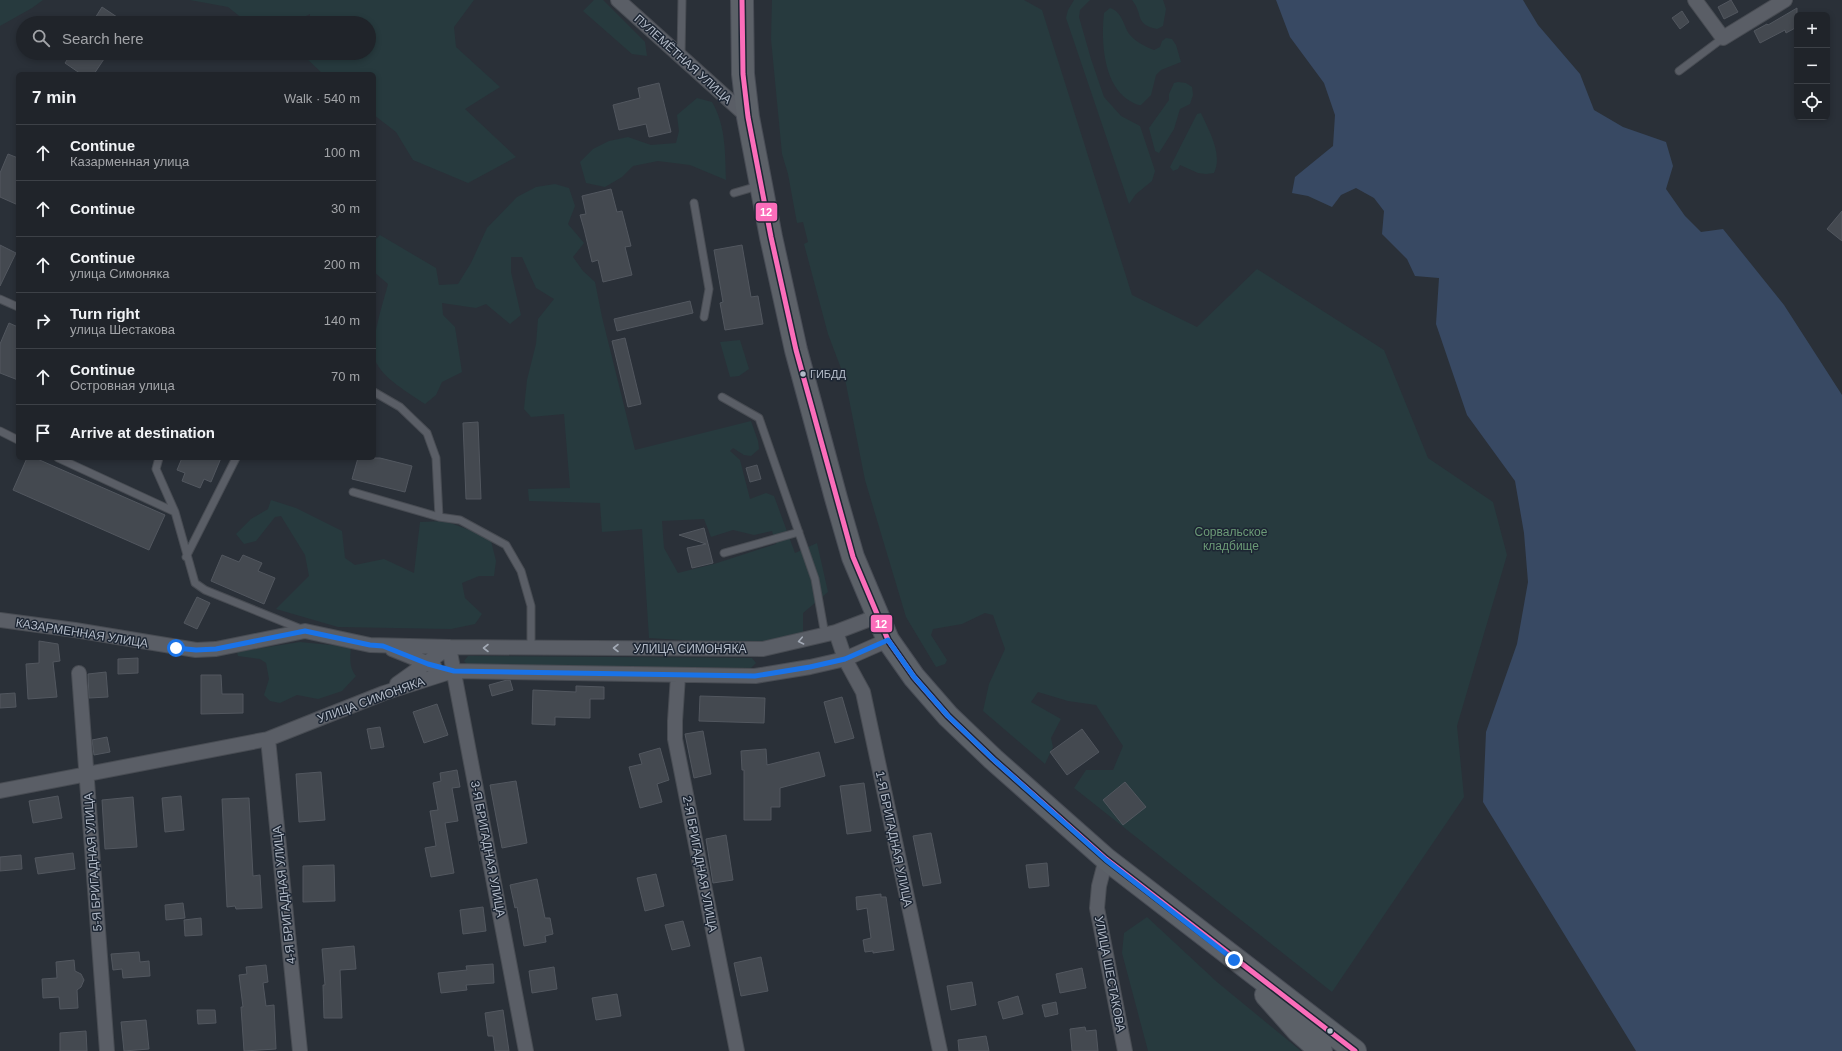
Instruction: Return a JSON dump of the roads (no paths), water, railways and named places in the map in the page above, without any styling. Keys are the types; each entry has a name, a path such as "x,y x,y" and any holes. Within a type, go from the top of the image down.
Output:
{"main road":[{"path":"742,0 743,74 748,117 760,186 796,350 836,498 854,557 888,640 914,677 948,716 993,759 1106,860 1234,960 1312,1017 1355,1051"},
{"path":"1234,960 1298,1031 1321,1051"}],"street":[{"name":"ПУЛЕМЁТНАЯ УЛИЦА","path":"618,0 748,117"},
{"path":"1695,0 1723,38 1785,0"},
{"name":"УЛИЦА СИМОНЯКА","path":"449,648 762,649 831,634 878,616"},
{"name":"КАЗАРМЕННАЯ УЛИЦА","path":"0,620 75,630 196,650 216,649 305,631 370,645 449,648"},
{"name":"1-Я БРИГАДНАЯ УЛИЦА","path":"831,634 862,692 940,1051"},
{"name":"УЛИЦА СИМОНЯКА","path":"0,791 268,739 384,693 454,671 678,676 755,676 810,667 845,659 888,640"},
{"path":"383,646 428,664 454,671"},
{"path":"384,693 428,664 449,648"},
{"name":"3-Я БРИГАДНАЯ УЛИЦА","path":"449,648 526,1051"},
{"name":"5-Я БРИГАДНАЯ УЛИЦА","path":"79,673 107,1051"},
{"name":"2-Я БРИГАДНАЯ УЛИЦА","path":"678,676 675,721 676,739 737,1051"},
{"name":"4-Я БРИГАДНАЯ УЛИЦА","path":"268,739 300,1051"},
{"name":"УЛИЦА ШЕСТАКОВА","path":"1106,860 1099,886 1097,908 1125,1051"}],"lane":[{"path":"681,58 682,0"},
{"path":"1679,71 1723,38"},
{"path":"734,193 760,186"},
{"path":"694,203 709,290 704,317"},
{"path":"3,300 16,303"},
{"path":"3,300 16,307"},
{"path":"376,393 400,407 427,433 436,458 440,517"},
{"path":"722,397 759,418 815,579 831,634"},
{"path":"0,431 16,439"},
{"path":"62,460 175,512"},
{"path":"158,460 156,469 175,512 194,583 204,590 305,631"},
{"path":"186,557 235,460"},
{"path":"352,492 440,517 460,520 506,545 521,571 531,606 531,648"},
{"path":"724,553 799,532"}],"water":[{"path":"1276,0 1523,0 1538,25 1580,74 1594,110 1623,127 1666,142 1673,166 1666,189 1685,216 1701,232 1723,229 1784,305 1842,395 1842,1051 1636,1051 1483,802 1486,732 1517,644 1528,582 1524,533 1515,481 1467,415 1436,324 1439,278 1415,276 1407,259 1382,234 1384,211 1374,198 1356,188 1341,195 1332,207 1308,196 1292,193 1295,177 1333,146 1335,115 1324,83 1290,37"}],"place":[{"name":"ГИБДД","path":"803,374"}],"park label":[{"name":"Сорвальское кладбище","path":"1231,539"}]}
